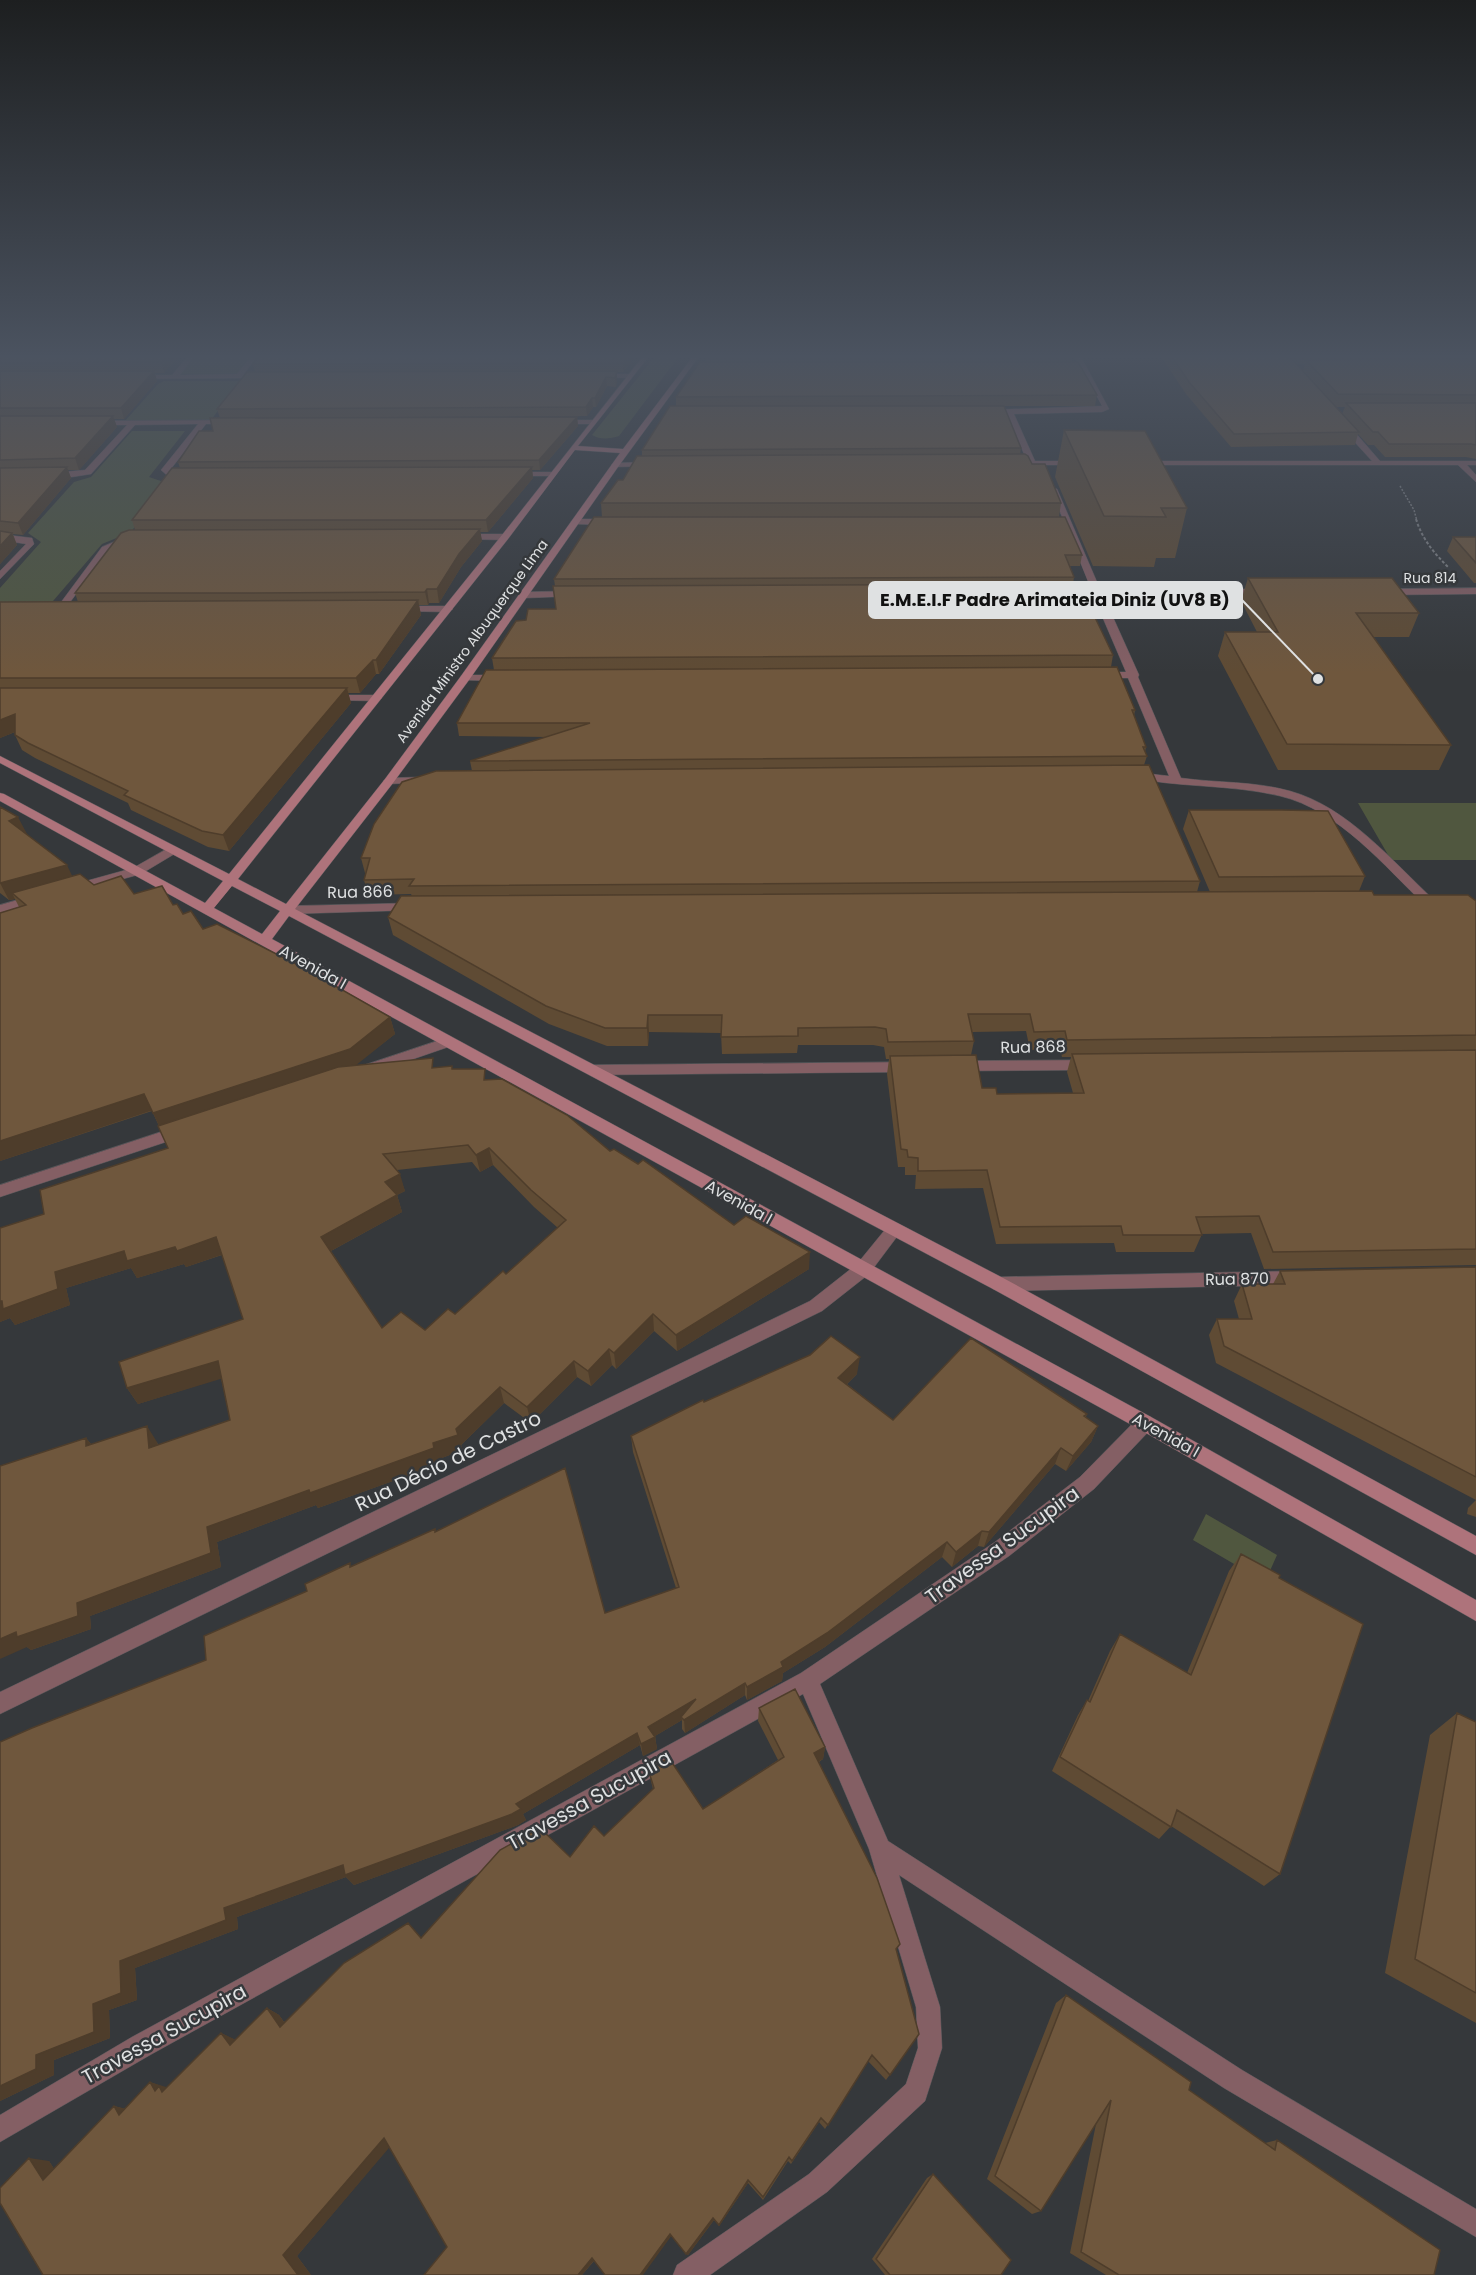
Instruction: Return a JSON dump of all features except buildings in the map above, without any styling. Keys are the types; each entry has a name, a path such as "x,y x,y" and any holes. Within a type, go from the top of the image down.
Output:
{"street":[{"path":"41,475 72,475 88,472 98,461"},
{"path":"172,461 165,470 166,472 172,476 192,476"},
{"path":"207,909 448,609 563,461"},
{"name":"Avenida Ministro Albuquerque Lima","path":"264,940 465,678 526,595 618,461"},
{"path":"997,463 1090,463"},
{"path":"1032,463 1045,468 1095,592 1134,675 1177,781"},
{"path":"1137,463 1476,463"},
{"path":"1460,463 1476,480"},
{"path":"615,465 665,464"},
{"path":"504,474 551,474"},
{"path":"575,522 617,522"},
{"path":"1054,522 1066,522"},
{"path":"0,537 20,538 29,540 30,543 0,576"},
{"path":"446,537 505,537"},
{"path":"59,611 105,549 128,539 143,538"},
{"path":"1048,592 1272,592"},
{"name":"Rua 814","path":"1378,592 1475,592"},
{"path":"526,595 584,594"},
{"path":"391,610 448,609"},
{"path":"47,610 71,611"},
{"path":"1086,675 1134,675"},
{"path":"465,678 510,678"},
{"path":"318,698 376,698"},
{"path":"0,759 999,1284 1476,1546"},
{"path":"1116,775 1151,775 1177,781 1269,790 1298,798 1319,808 1350,830 1435,903 1406,903"},
{"path":"389,780 445,780"},
{"name":"Avenida I","path":"0,796 1145,1423 1476,1611"},
{"path":"0,909 137,871 172,850"},
{"name":"Rua 866","path":"288,910 427,907"},
{"path":"359,1072 449,1042"},
{"name":"Rua 868","path":"950,1066 1105,1064"},
{"path":"591,1070 926,1066"},
{"path":"0,1191 191,1128"},
{"name":"Rua Décio de Castro","path":"0,1703 816,1306 863,1269 894,1230"},
{"name":"Rua 870","path":"999,1284 1309,1277"},
{"name":"Travessa Sucupira","path":"0,2129 141,2046 808,1680 1002,1549 1087,1482 1145,1423"},
{"path":"687,2275 818,2183 915,2092 930,2048 928,2007 880,1849 808,1680"},
{"path":"880,1849 1233,2079 1476,2224"}],"path":[{"path":"1379,464 1394,475 1414,510 1419,529 1432,551 1475,592"}],"green space":[{"path":"105,461 161,461 149,477 167,483 131,532 102,544 47,608 0,608 0,588 41,542 28,533 74,482 91,477"},
{"path":"1358,803 1476,803 1476,860 1391,860"},
{"path":"1206,1514 1277,1555 1265,1582 1193,1540"}],"place":[{"name":"E.M.E.I.F Padre Arimateia Diniz (UV8 B)","path":"1318,679"}]}
